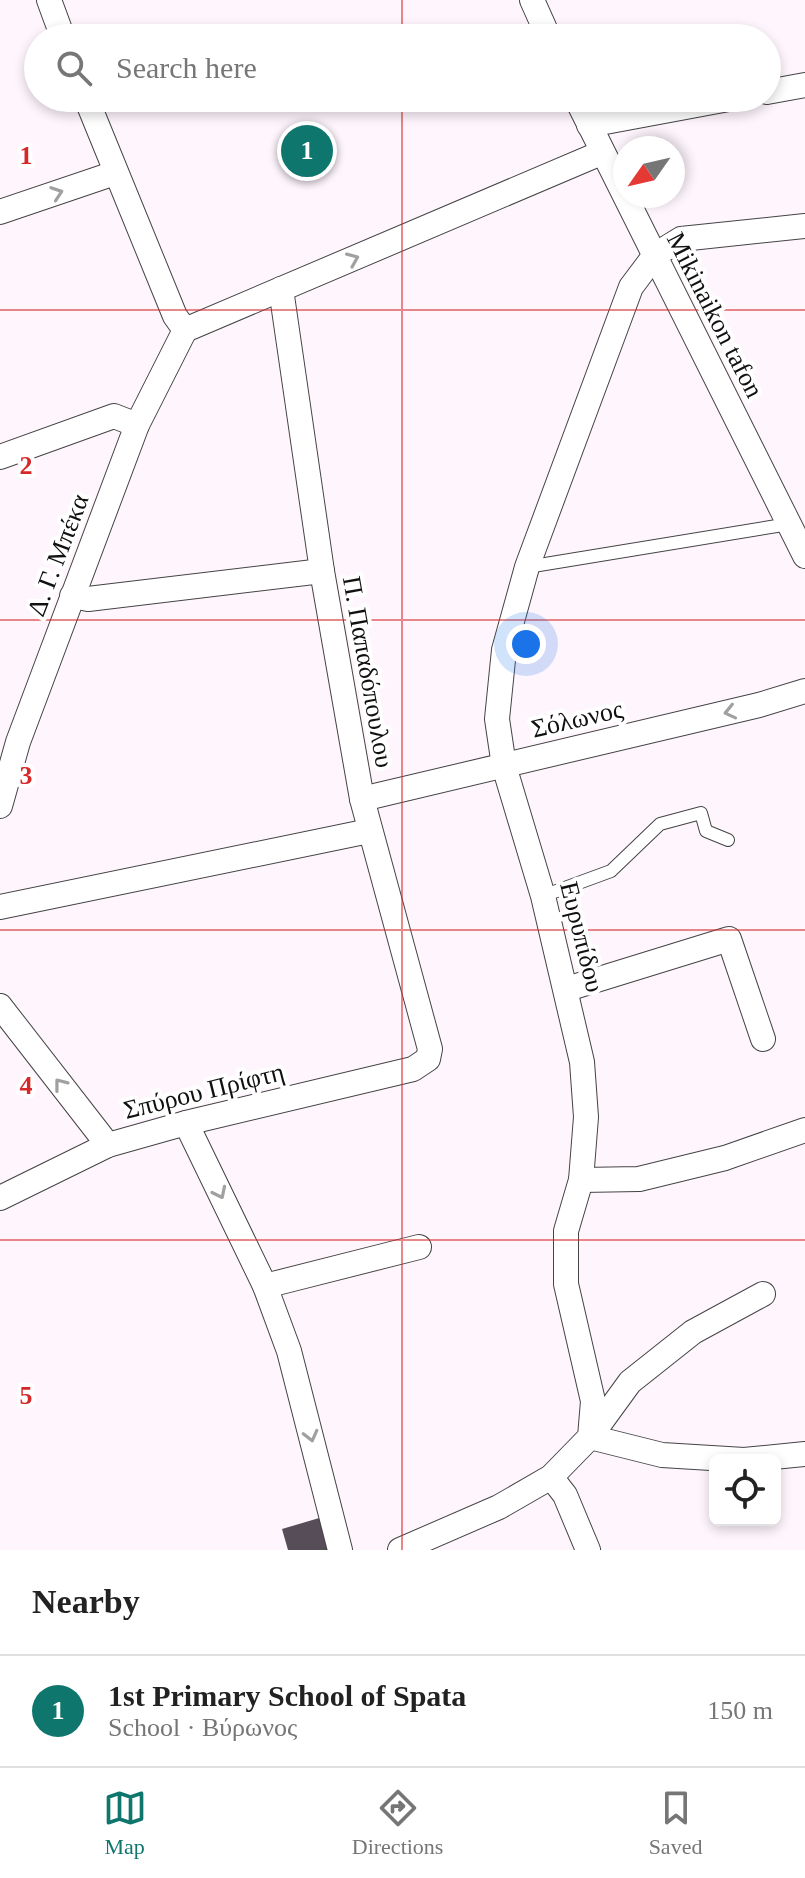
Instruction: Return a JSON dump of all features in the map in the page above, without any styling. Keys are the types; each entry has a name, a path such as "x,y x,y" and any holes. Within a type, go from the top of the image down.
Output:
{"street":[{"path":"49,0 58,24"},
{"path":"532,0 543,24"},
{"path":"781,89 805,85"},
{"path":"91,112 175,316 185,330 601,153"},
{"name":"Μikinaikon tafon","path":"583,112 805,556"},
{"path":"589,125 659,112"},
{"path":"0,212 115,173"},
{"path":"655,255 681,239 805,226"},
{"name":"Ευρυπίδου","path":"590,1437 593,1401 566,1284 566,1231 581,1180 586,1117 582,1062 543,896 504,766 497,719 504,650 527,567 631,287 655,255"},
{"name":"Π. Παπαδόπουλου","path":"281,289 322,571 362,799 430,1049 428,1059"},
{"name":"Δ. Γ. Μπέκα","path":"0,806 18,742 137,425 185,330"},
{"path":"0,457 114,416 137,425"},
{"path":"72,596 88,599 322,571"},
{"name":"Σόλωνος","path":"362,799 759,705 805,691"},
{"path":"0,907 369,831"},
{"path":"567,989 729,939 763,1039"},
{"path":"0,1006 108,1145"},
{"name":"Σπύρου Πρίφτη","path":"0,1198 108,1145 186,1123 413,1069 428,1059"},
{"path":"186,1123 265,1286 289,1351 340,1550"},
{"path":"581,1180 639,1179 725,1158 805,1130"},
{"path":"265,1286 419,1247"},
{"path":"400,1550 499,1507 551,1477 590,1437 630,1382 693,1332 763,1294"},
{"path":"590,1437 662,1455 744,1460 805,1454"},
{"path":"551,1477 565,1495 588,1550"}],"lane":[{"path":"527,567 789,524"},
{"path":"543,896 611,871 660,824 701,813 706,831 728,840"}],"building":[{"path":"326,1516 335,1550 288,1550 282,1529"}],"place":[{"name":"1st Primary School of Spata","path":"307,151"}]}
